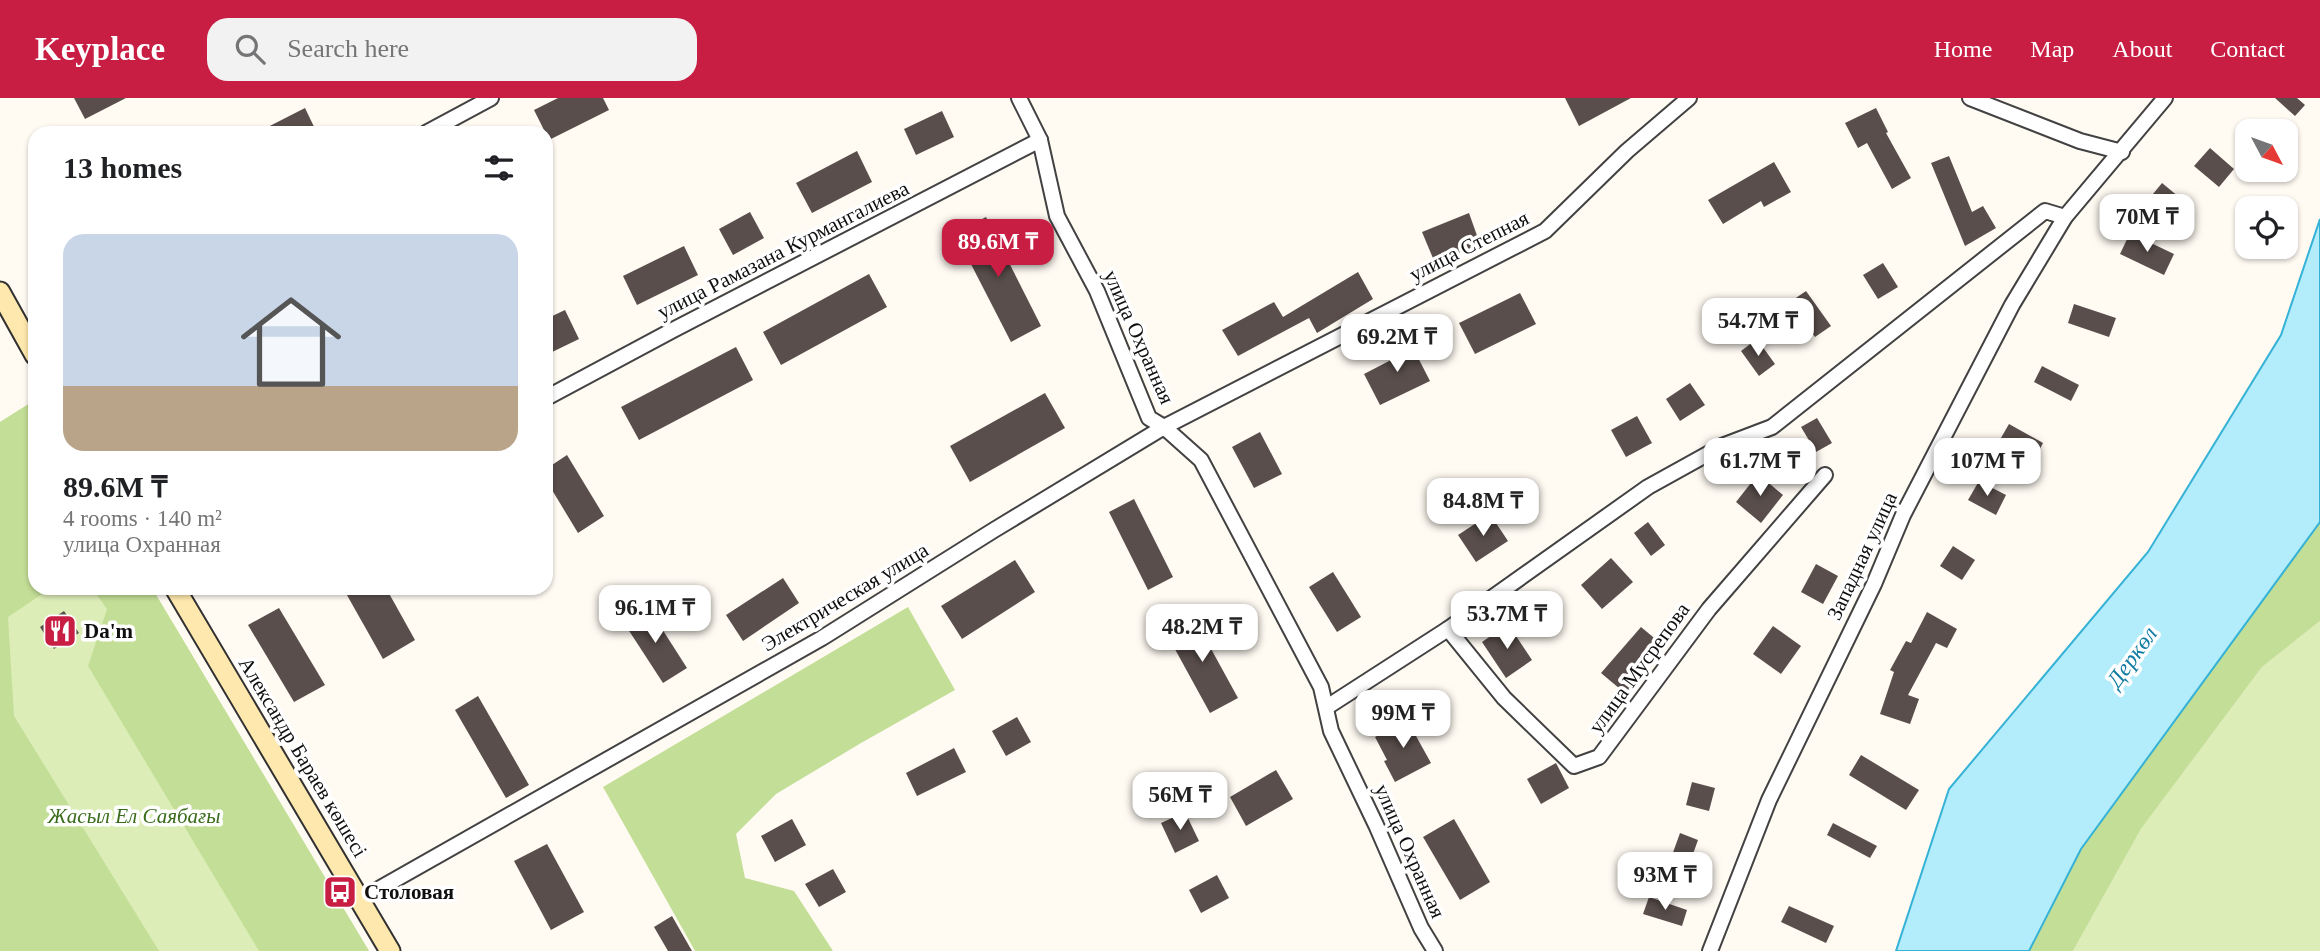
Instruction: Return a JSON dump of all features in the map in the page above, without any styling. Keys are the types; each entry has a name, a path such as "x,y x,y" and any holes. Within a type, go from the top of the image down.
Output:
{"street":[{"path":"439,126 491,98"},
{"name":"улица Охранная","path":"1019,98 1040,140 1057,216 1097,290 1149,418 1164,427 1201,460 1321,687 1331,731 1421,928 1435,951"},
{"name":"улица Степная","path":"1164,427 1545,231 1627,151 1689,98"},
{"path":"1970,98 2080,141 2122,152"},
{"name":"Западная улица","path":"1710,951 1769,800 1874,584 1903,515 2012,305 2065,217 2165,98"},
{"name":"улица Рамазана Курмангалиева","path":"553,394 1040,140"},
{"path":"1327,707 1448,629 1648,487 1722,446 1772,427 2045,211 2065,217"},
{"path":"0,292 28,338"},
{"name":"Электрическая улица","path":"361,899 822,638 1164,427"},
{"name":"улица Мусрепова","path":"1448,629 1504,698 1574,766 1599,757 1709,609 1825,475"},
{"name":"Александр Бараев көшесі","path":"179,595 390,951"}],"green space":[{"name":"Жасыл Ел Саябағы","path":"28,404 28,595 156,595 369,951 0,951 0,422"},
{"path":"28,404 28,595 41,595 8,617 14,716 159,951 0,951 0,422"},
{"path":"2320,522 2320,621 2262,667 2141,829 2073,951 2029,951 2081,849"},
{"path":"97,595 156,595 369,951 259,951 88,666 107,609"},
{"path":"908,607 955,690 776,794 736,834 745,878 794,891 833,951 695,951 603,787"},
{"path":"2320,621 2320,951 2073,951 2141,829 2262,667"}],"water":[{"name":"Деркөл","path":"2320,219 2320,522 2081,849 2029,951 1896,951 1949,789 2148,552 2281,335"}],"building":[{"path":"74,98 126,98 85,119"},
{"path":"558,98 603,98 609,110 553,138 553,126 542,126 534,110"},
{"path":"1565,98 1631,98 1579,126"},
{"path":"2275,98 2297,98 2305,105 2295,116"},
{"path":"305,108 314,126 270,126"},
{"path":"1876,108 1888,132 1886,133 1911,178 1892,189 1867,143 1858,148 1845,123"},
{"path":"942,111 954,137 916,155 904,129"},
{"path":"2210,148 2234,169 2219,187 2194,166"},
{"path":"857,151 872,182 812,213 796,183"},
{"path":"1949,156 1972,212 1983,206 1996,228 1965,246 1931,163"},
{"path":"1774,162 1791,192 1764,207 1761,201 1723,224 1708,200"},
{"path":"2162,183 2190,206 2167,234 2139,211"},
{"path":"750,212 764,238 733,255 719,229"},
{"path":"1469,213 1480,244 1435,263 1422,232"},
{"path":"986,217 1041,326 1011,342 955,233"},
{"path":"2130,233 2174,254 2164,275 2120,254"},
{"path":"684,246 698,275 637,305 623,276"},
{"path":"1883,263 1898,287 1878,299 1863,275"},
{"path":"1358,272 1373,299 1317,333 1309,318 1238,356 1222,330 1274,302 1283,317"},
{"path":"869,274 887,307 781,365 763,332"},
{"path":"1806,291 1831,326 1815,337 1790,302"},
{"path":"1520,293 1536,324 1475,354 1459,323"},
{"path":"2074,304 2116,318 2109,337 2068,323"},
{"path":"565,310 579,339 553,352 553,316"},
{"path":"1757,339 1775,364 1759,376 1741,351"},
{"path":"1409,340 1430,381 1380,405 1364,374 1391,360 1386,352"},
{"path":"736,347 753,380 639,440 621,407"},
{"path":"2042,366 2079,385 2071,401 2034,382"},
{"path":"1690,383 1705,405 1680,421 1666,399"},
{"path":"1045,393 1065,428 970,482 950,446"},
{"path":"1637,416 1652,443 1626,457 1611,430"},
{"path":"1817,418 1832,443 1816,452 1801,427"},
{"path":"2009,424 2043,443 2033,462 1998,443"},
{"path":"1260,432 1282,474 1254,488 1232,447"},
{"path":"567,455 604,516 578,533 553,492 553,464"},
{"path":"1758,474 1783,495 1761,523 1736,502"},
{"path":"1979,481 2006,495 1996,515 1968,500"},
{"path":"1134,499 1173,577 1148,590 1109,512"},
{"path":"1490,514 1508,541 1476,562 1458,535"},
{"path":"1648,522 1665,545 1651,556 1634,533"},
{"path":"1953,546 1975,560 1962,580 1940,566"},
{"path":"1611,558 1633,582 1602,609 1581,585"},
{"path":"1015,560 1035,592 962,639 941,606"},
{"path":"1816,564 1838,576 1823,604 1801,592"},
{"path":"1333,572 1361,617 1337,632 1309,587"},
{"path":"783,578 799,603 743,641 726,615"},
{"path":"347,595 390,595 415,640 383,659"},
{"path":"648,607 687,668 663,683 624,623"},
{"path":"279,608 325,685 294,702 248,625"},
{"path":"64,611 79,633 54,649 40,627"},
{"path":"1927,612 1957,629 1947,648 1936,643 1908,695 1919,699 1910,724 1880,714 1894,672 1890,670 1906,641 1911,643"},
{"path":"1193,616 1238,698 1210,713 1165,631"},
{"path":"1508,624 1532,660 1506,678 1482,642"},
{"path":"1773,626 1801,646 1781,674 1753,654"},
{"path":"1641,627 1665,647 1626,694 1601,673"},
{"path":"478,696 529,785 506,798 455,710"},
{"path":"1017,717 1031,742 1006,756 992,731"},
{"path":"1410,718 1419,734 1416,736 1431,763 1395,782 1375,737"},
{"path":"954,748 966,772 917,796 906,773"},
{"path":"1861,755 1919,790 1906,810 1849,775"},
{"path":"1556,763 1569,788 1541,804 1527,779"},
{"path":"1276,770 1293,799 1246,826 1230,797"},
{"path":"1692,782 1715,788 1709,811 1686,805"},
{"path":"1185,812 1199,841 1175,853 1161,823"},
{"path":"792,819 806,845 775,862 761,836"},
{"path":"1454,819 1490,882 1460,900 1423,837"},
{"path":"1833,823 1877,846 1870,858 1827,835"},
{"path":"1680,833 1698,840 1684,879 1666,872"},
{"path":"547,844 584,912 551,930 514,861"},
{"path":"833,869 846,892 819,907 805,884"},
{"path":"1217,875 1229,898 1201,913 1189,890"},
{"path":"1649,897 1687,910 1682,926 1643,914"},
{"path":"1789,906 1834,926 1826,943 1781,922"},
{"path":"672,916 692,951 668,951 654,927"}],"place":[{"name":"Da'm","path":"60,631"},
{"name":"Столовая","path":"340,892"}]}
